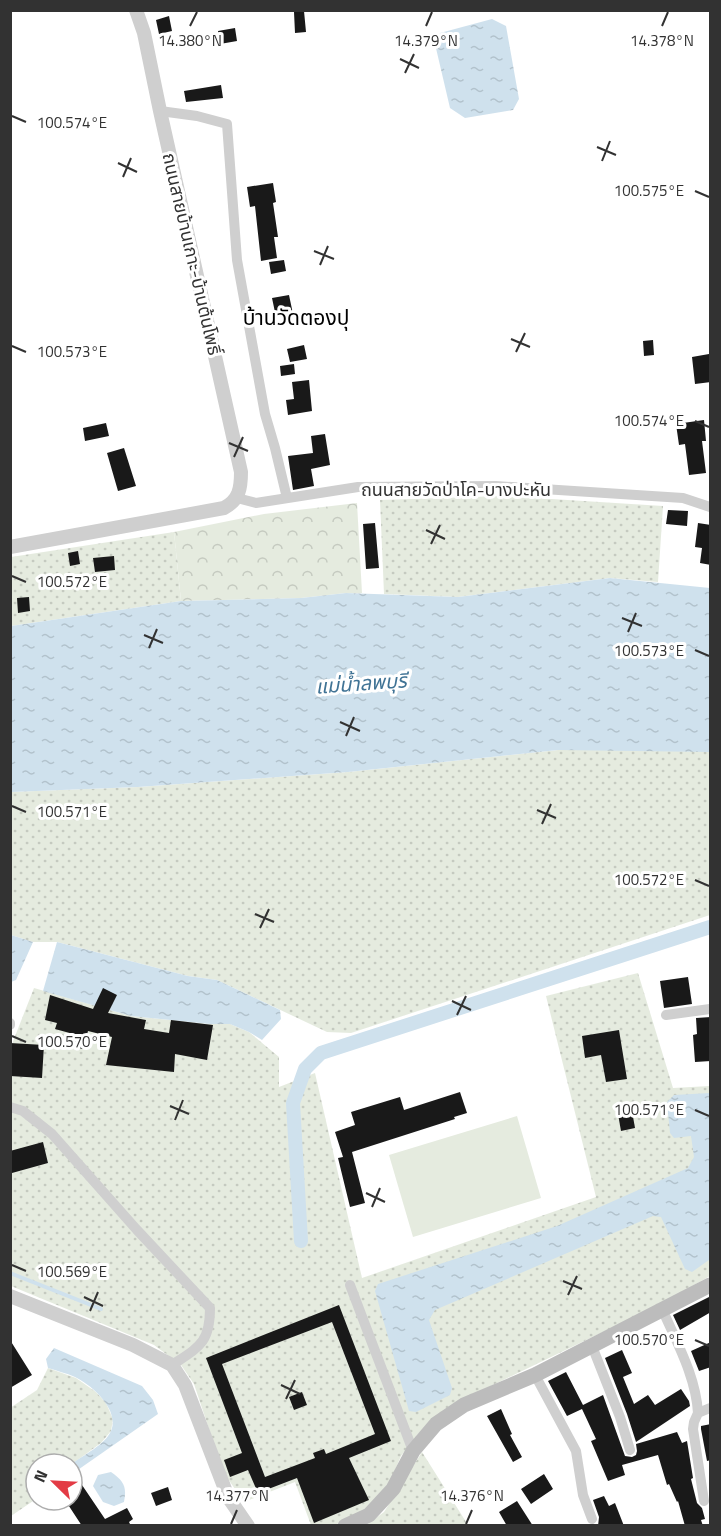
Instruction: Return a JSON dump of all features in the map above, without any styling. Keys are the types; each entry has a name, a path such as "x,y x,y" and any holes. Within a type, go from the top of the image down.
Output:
{"main road":[{"path":"345,1526 369,1515 393,1489 413,1451 436,1424 464,1405 535,1375 711,1285"}],"street":[{"name":"ถนนสายบ้านเกาะ-บ้านต้นโพธิ์","path":"136,10 144,33 241,472 241,485 237,498"},
{"path":"160,111 197,116 227,124 237,261 265,414 287,498"},
{"name":"ถนนสายวัดป่าโค-บางปะหัน","path":"237,498 256,503 358,487 496,486 683,498 711,507"},
{"path":"10,547 224,508 233,504 237,498"},
{"path":"666,1015 711,1009"},
{"path":"10,1107 23,1111 51,1134 210,1308 210,1326 200,1346 172,1365"},
{"path":"350,1285 413,1451"},
{"path":"10,1296 133,1345 172,1365 185,1385 228,1497 248,1526"},
{"path":"663,1311 695,1390 698,1413 693,1429 704,1501"},
{"path":"592,1347 620,1417 630,1450"},
{"path":"535,1375 576,1451 583,1496 592,1518"},
{"path":"698,1413 711,1407"}],"green space":[{"path":"502,496 663,506 658,582 610,578 458,597 384,594 380,500"},
{"path":"357,503 362,593 301,598 181,601 174,532 264,514"},
{"path":"174,532 181,601 11,626 11,557"},
{"path":"710,749 710,915 351,1033 327,1032 217,980 188,976 57,942 33,942 11,935 10,792 138,787 348,772 558,750"},
{"path":"638,973 673,1088 710,1086 710,1276 657,1306 462,1400 429,1422 401,1456 389,1484 366,1510 335,1525 311,1525 295,1482 244,1502 228,1479 194,1384 181,1365 154,1345 11,1286 10,1049 34,988 131,1016 230,1024 249,1032 279,1057 279,1087 315,1073 362,1278 596,1197 546,996"},
{"path":"517,1116 541,1198 413,1237 389,1155"},
{"path":"48,1368 76,1378 96,1392 106,1403 113,1419 111,1431 101,1443 84,1455 84,1452 24,1452 24,1507 11,1516 10,1408 37,1390"},
{"path":"422,1452 468,1525 365,1526 384,1512"}],"water":[{"path":"492,19 506,26 519,99 513,110 465,118 450,108 435,44 440,33"},
{"name":"แม่น้ำลพบุรี","path":"610,578 710,588 710,752 558,750 348,772 138,787 11,792 11,626 181,601 301,598 346,593 458,597"},
{"path":"11,935 33,942 16,980 11,982"},
{"path":"57,942 188,976 217,980 280,1010 281,1019 262,1040 230,1024 131,1016 43,991"},
{"path":"710,1093 709,1260 692,1272 685,1269 661,1217 653,1216 435,1310 429,1320 452,1388 450,1395 416,1412 409,1411 375,1291 378,1284 557,1226 688,1168 694,1157 691,1136 674,1138 670,1133 667,1102 674,1095"},
{"path":"54,1348 142,1386 153,1400 158,1414 84,1466 84,1455 104,1441 111,1431 112,1415 103,1399 89,1386 75,1377 48,1368 46,1359"},
{"path":"111,1472 122,1481 125,1492 124,1502 114,1506 103,1502 93,1486 98,1475"}],"building":[{"path":"304,11 306,32 295,33 294,12"},
{"path":"169,16 172,31 159,34 156,20"},
{"path":"235,28 237,41 220,44 218,31"},
{"path":"221,85 223,98 186,102 184,91"},
{"path":"273,183 276,202 273,203 278,237 274,237 277,258 261,261 255,206 250,207 247,187"},
{"path":"284,260 286,271 271,274 269,262"},
{"path":"289,295 293,314 276,317 272,298"},
{"path":"653,340 654,355 644,356 643,341"},
{"path":"304,345 307,359 290,362 287,349"},
{"path":"709,354 711,382 695,384 692,357"},
{"path":"294,364 295,374 281,376 280,366"},
{"path":"309,380 312,411 288,415 286,400 294,399 292,382"},
{"path":"704,420 706,441 702,441 706,473 689,475 685,444 679,445 676,424"},
{"path":"106,423 109,436 85,441 83,428"},
{"path":"325,434 330,465 311,469 314,486 293,490 288,456 313,453 311,436"},
{"path":"124,448 136,486 118,491 107,453"},
{"path":"668,510 688,511 687,526 666,524"},
{"path":"375,523 379,568 366,569 363,524"},
{"path":"698,523 711,525 711,565 700,563 702,548 695,547"},
{"path":"78,551 80,564 70,566 68,553"},
{"path":"114,556 115,570 95,572 93,558"},
{"path":"29,597 30,611 18,613 17,598"},
{"path":"688,977 692,1004 664,1008 660,981"},
{"path":"103,988 117,995 108,1013 146,1020 144,1029 169,1033 171,1020 213,1025 207,1060 175,1054 174,1072 106,1065 112,1037 88,1031 83,1049 73,1047 77,1035 55,1029 57,1023 45,1020 50,995 93,1009"},
{"path":"711,1017 711,1061 695,1062 693,1035 697,1034 696,1018"},
{"path":"619,1030 627,1079 606,1082 601,1055 585,1058 582,1036"},
{"path":"10,1043 44,1045 42,1078 10,1076"},
{"path":"460,1092 467,1113 454,1117 455,1119 352,1152 365,1203 350,1207 338,1158 343,1157 335,1132 355,1125 351,1112 400,1097 404,1110"},
{"path":"632,1111 635,1128 621,1131 618,1114"},
{"path":"43,1142 48,1163 12,1173 10,1151"},
{"path":"711,1296 711,1312 680,1330 673,1315"},
{"path":"339,1305 391,1441 349,1458 369,1500 314,1523 297,1478 258,1493 248,1470 230,1477 224,1460 242,1453 206,1358","holes":["332,1322 375,1434 326,1454 324,1449 313,1453 315,1458 265,1477 222,1364"]},
{"path":"10,1340 32,1375 10,1388"},
{"path":"711,1342 711,1367 699,1371 691,1351"},
{"path":"622,1350 632,1373 623,1377 634,1404 648,1395 655,1405 681,1389 690,1406 636,1442 605,1358"},
{"path":"566,1372 583,1405 603,1395 625,1456 636,1455 636,1444 677,1432 682,1443 687,1441 693,1478 691,1479 697,1503 702,1508 705,1519 701,1520 703,1526 685,1526 678,1501 669,1484 667,1485 658,1455 622,1465 625,1475 608,1481 591,1441 596,1439 582,1409 567,1416 548,1381"},
{"path":"302,1392 307,1405 294,1410 289,1397"},
{"path":"501,1409 512,1434 510,1435 522,1457 513,1462 487,1416"},
{"path":"711,1424 711,1460 707,1461 701,1426"},
{"path":"544,1474 553,1489 531,1504 521,1489"},
{"path":"168,1487 172,1500 156,1506 151,1493"},
{"path":"84,1488 105,1519 127,1508 133,1519 129,1522 131,1526 82,1526 73,1512 84,1512"},
{"path":"604,1496 609,1506 615,1503 624,1526 598,1526 599,1517 593,1500"},
{"path":"517,1501 533,1526 507,1526 499,1512"}],"waterway":[{"path":"301,1241 293,1103 305,1069 321,1053 710,927"},
{"path":"10,1273 101,1309"}],"district":[{"name":"บ้านวัดตองปุ","path":"296,317"}]}
